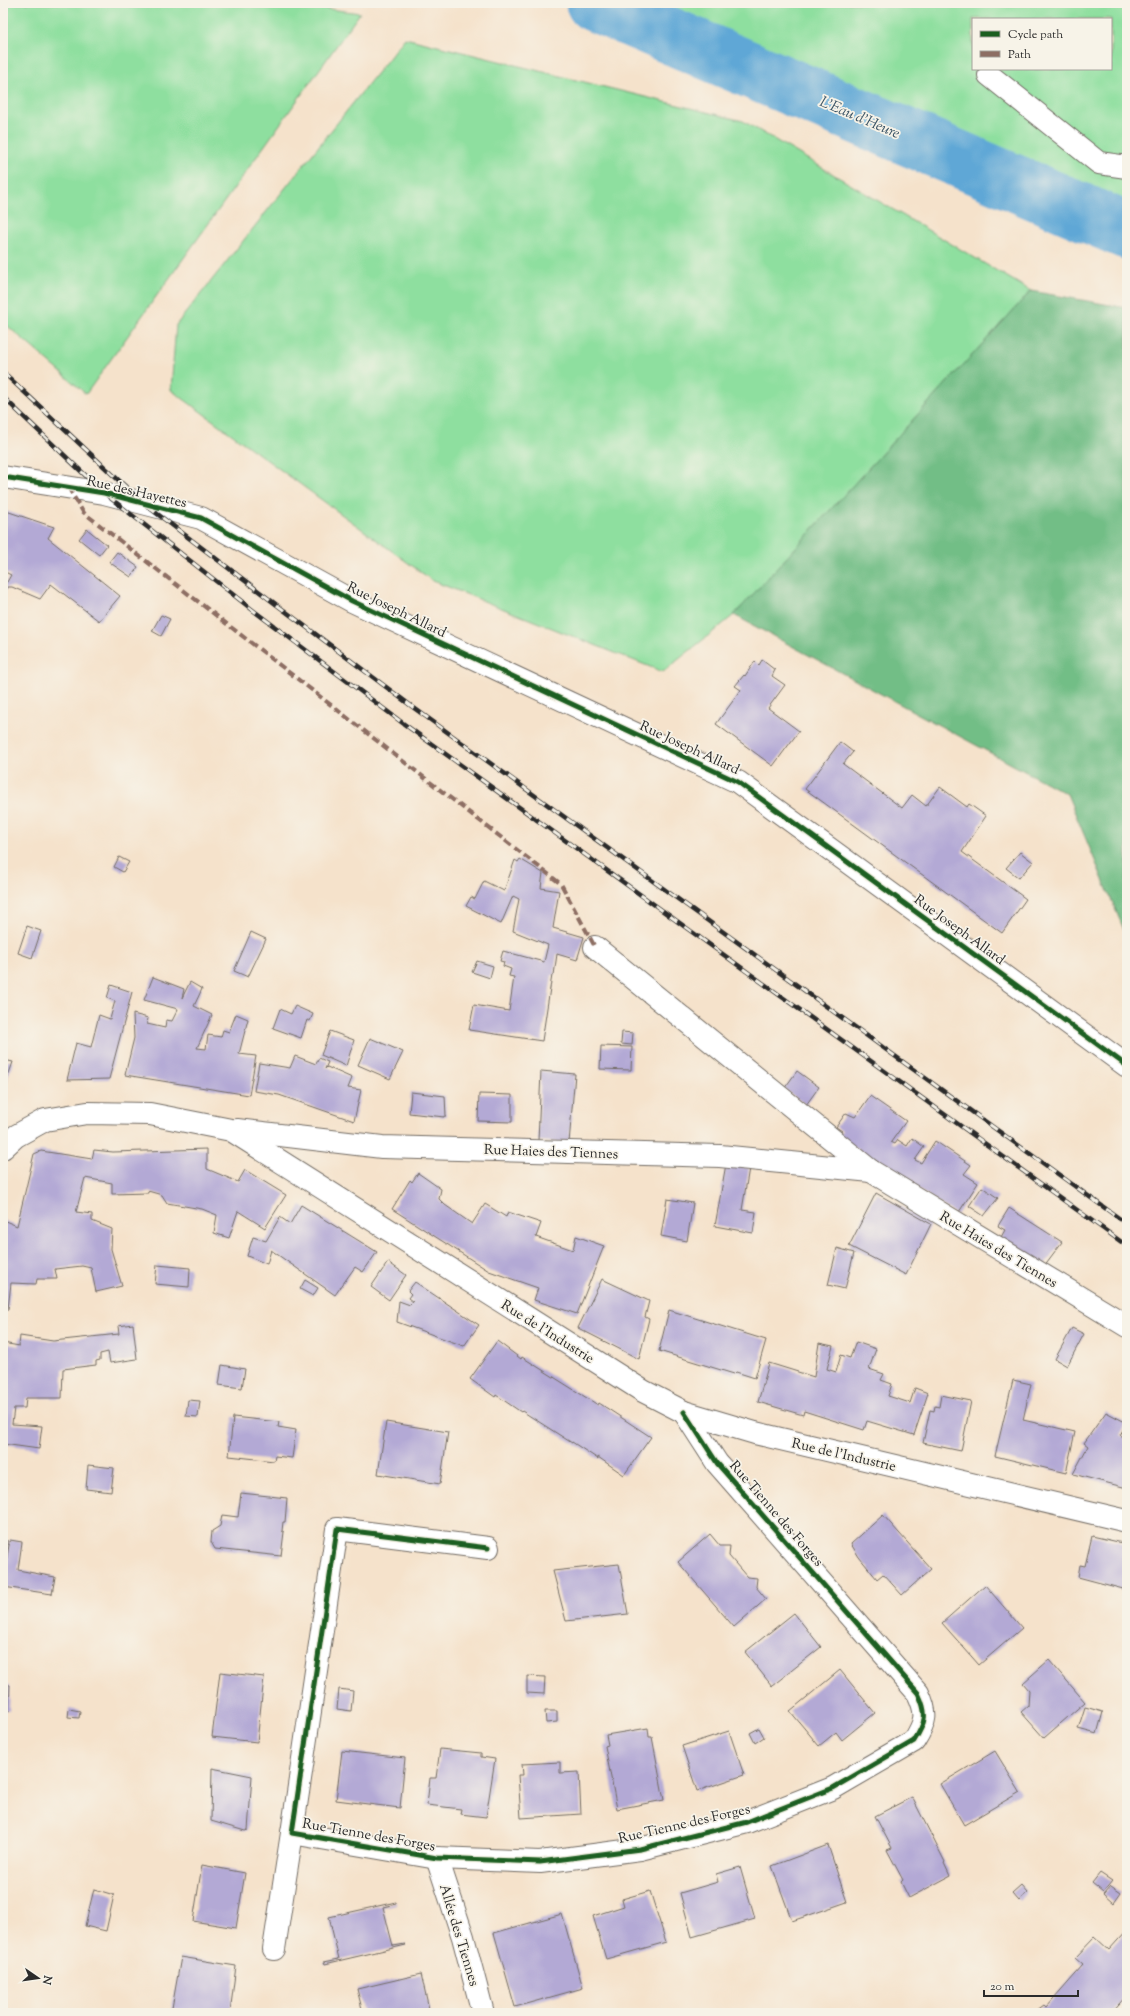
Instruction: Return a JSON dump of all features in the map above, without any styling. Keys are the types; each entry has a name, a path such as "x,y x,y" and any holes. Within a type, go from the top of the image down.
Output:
{"street":[{"path":"989,75 1099,163 1127,167"},
{"name":"Rue des Hayettes","path":"3,477 104,493 202,518"},
{"name":"Rue Joseph Allard","path":"202,518 352,601 738,782 1127,1066"},
{"name":"Rue Haies des Tiennes","path":"595,947 871,1171 1127,1326"},
{"name":"Rue de l'Industrie","path":"3,1148 16,1136 45,1120 87,1113 150,1114 232,1130 636,1387 684,1412 755,1433 1127,1521"},
{"name":"Rue Haies des Tiennes","path":"232,1130 382,1147 720,1156 871,1171"},
{"name":"Rue Tienne des Forges","path":"488,1548 337,1529 292,1833 436,1858 540,1862 640,1848 747,1822 833,1788 914,1741 922,1728 925,1716 924,1704 918,1693 717,1463 684,1412"},
{"path":"274,1949 292,1833"},
{"name":"Allée des Tiennes","path":"436,1858 462,1937 483,2013"}],"green space":[{"path":"3,3 283,3 360,13 86,394 3,322"},
{"path":"656,3 1127,3 1127,210"},
{"path":"405,38 743,121 1031,291 734,615 663,672 433,581 171,390 176,325"},
{"path":"1031,291 1127,308 1127,937 1067,794 734,615"}],"building":[{"path":"3,510 54,527 48,538 120,596 99,621 51,584 40,599 12,587 7,587 5,591 3,590 3,583 7,582 11,575 3,571"},
{"path":"87,529 107,545 99,555 79,539"},
{"path":"117,552 138,567 131,577 109,562"},
{"path":"161,615 170,619 161,636 152,631"},
{"path":"762,660 775,670 772,676 785,685 768,708 799,731 773,766 716,724 741,690 735,686 744,675 745,676 755,661 759,665"},
{"path":"840,742 853,752 843,764 902,808 912,795 926,806 940,787 967,807 969,804 986,816 962,852 1026,899 1002,933 805,789"},
{"path":"1020,852 1033,862 1019,878 1006,868"},
{"path":"119,857 129,862 123,872 114,867"},
{"path":"520,859 543,873 541,888 559,891 553,928 584,937 577,960 557,954 554,975 552,975 542,1041 469,1030 474,1005 509,1011 514,977 509,976 511,969 503,966 504,962 500,961 503,951 544,962 548,945 513,931 519,899 513,896 501,924 466,906 471,897 475,899 484,881 504,891 515,860 518,862"},
{"path":"27,926 41,931 32,958 18,953"},
{"path":"251,932 266,939 248,977 234,971"},
{"path":"477,961 493,966 490,978 472,972"},
{"path":"153,977 184,989 182,998 190,982 202,989 194,1006 212,1015 197,1048 206,1049 208,1035 221,1037 223,1030 229,1032 236,1014 248,1019 239,1054 256,1056 249,1095 125,1075 134,1038 133,1014 148,1018 147,1024 165,1028 166,1020 172,1021 178,1009 144,1000"},
{"path":"111,985 132,992 109,1079 67,1080 76,1043 91,1047 99,1015 110,1019 115,1001 107,998"},
{"path":"295,1006 313,1014 310,1021 307,1020 301,1038 273,1028 280,1009 291,1014"},
{"path":"330,1031 354,1040 346,1066 321,1055"},
{"path":"622,1032 633,1033 632,1045 621,1044"},
{"path":"370,1038 403,1052 390,1079 358,1065"},
{"path":"601,1046 632,1047 631,1070 600,1069"},
{"path":"295,1056 316,1064 319,1058 328,1062 325,1069 327,1067 352,1078 348,1088 361,1090 354,1121 279,1095 254,1091 259,1063 290,1068"},
{"path":"4,1060 13,1062 5,1085 3,1084"},
{"path":"541,1071 575,1074 569,1143 538,1141"},
{"path":"797,1071 819,1087 806,1105 784,1089"},
{"path":"411,1092 445,1096 446,1116 409,1113"},
{"path":"479,1094 512,1095 512,1122 478,1121"},
{"path":"870,1096 906,1121 891,1142 895,1144 898,1140 907,1146 912,1138 924,1147 915,1160 921,1163 935,1141 971,1165 964,1174 978,1183 957,1215 838,1137 842,1131 836,1127 846,1113 855,1117"},
{"path":"207,1149 207,1169 238,1182 245,1170 286,1195 265,1228 238,1211 229,1238 214,1233 217,1215 202,1209 167,1203 162,1195 148,1191 148,1193 112,1194 112,1183 85,1178 76,1212 92,1214 92,1221 112,1229 111,1249 122,1286 96,1292 91,1268 82,1266 55,1269 57,1279 37,1279 36,1284 11,1283 8,1309 3,1310 3,1220 17,1226 34,1154 41,1151 92,1159 94,1150 113,1152"},
{"path":"726,1164 749,1168 742,1210 756,1212 753,1233 715,1226"},
{"path":"418,1173 441,1189 439,1199 445,1205 472,1224 485,1204 506,1217 508,1212 541,1223 536,1237 573,1250 576,1236 604,1246 577,1314 534,1300 538,1288 489,1271 392,1209 410,1180 412,1182"},
{"path":"982,1187 998,1198 984,1216 969,1206"},
{"path":"876,1193 931,1224 906,1275 849,1246"},
{"path":"667,1199 693,1203 687,1241 661,1236"},
{"path":"301,1205 377,1252 363,1272 355,1267 335,1295 271,1250 267,1264 247,1256 253,1237 266,1241 280,1217 290,1224"},
{"path":"1009,1208 1062,1242 1041,1270 997,1244 1005,1230 998,1226"},
{"path":"837,1248 854,1253 845,1289 828,1285"},
{"path":"388,1262 406,1275 389,1300 371,1287"},
{"path":"157,1265 190,1268 189,1287 155,1284"},
{"path":"602,1279 649,1301 645,1317 649,1319 639,1359 578,1328"},
{"path":"305,1280 318,1288 313,1296 300,1289"},
{"path":"415,1282 479,1325 464,1346 397,1322 399,1301 410,1305 413,1302 408,1298 411,1294 408,1291"},
{"path":"669,1310 766,1340 755,1378 736,1372 734,1374 659,1351"},
{"path":"133,1324 137,1359 110,1363 108,1352 100,1354 100,1360 96,1361 96,1365 63,1369 62,1398 26,1398 25,1408 14,1408 12,1424 42,1426 39,1449 3,1444 3,1343 19,1346 20,1336 53,1341 119,1334 118,1326"},
{"path":"1072,1328 1084,1334 1067,1366 1055,1359"},
{"path":"497,1341 521,1359 522,1357 598,1405 599,1403 651,1437 624,1475 598,1457 598,1459 496,1395 495,1397 470,1379"},
{"path":"856,1342 876,1349 869,1369 884,1374 881,1380 892,1384 888,1396 910,1403 915,1388 928,1393 914,1435 867,1421 864,1430 804,1411 803,1415 758,1402 769,1363 814,1377 819,1343 833,1346 827,1369 836,1372 841,1355 850,1358"},
{"path":"222,1365 245,1369 242,1388 219,1385"},
{"path":"1013,1380 1031,1384 1023,1420 1075,1432 1066,1473 995,1456"},
{"path":"941,1395 971,1401 961,1451 923,1443 930,1410 934,1411 935,1406 939,1407"},
{"path":"188,1400 200,1401 198,1417 186,1416"},
{"path":"1106,1412 1127,1423 1120,1435 1127,1439 1127,1488 1073,1474 1088,1446 1084,1443"},
{"path":"233,1417 279,1422 278,1427 296,1430 292,1458 275,1456 274,1461 229,1456"},
{"path":"386,1422 448,1432 440,1484 378,1474"},
{"path":"88,1465 114,1468 111,1492 86,1489"},
{"path":"241,1493 287,1498 285,1522 283,1522 282,1531 284,1532 281,1556 215,1549 211,1542 212,1531 220,1526 222,1515 238,1517"},
{"path":"883,1515 931,1569 902,1595 883,1574 877,1579 859,1557 851,1544"},
{"path":"710,1534 720,1546 730,1546 729,1556 747,1577 757,1578 756,1587 766,1599 734,1627 678,1562"},
{"path":"1092,1536 1127,1544 1127,1590 1078,1577 1080,1565 1085,1566"},
{"path":"3,1540 8,1541 4,1566 3,1565"},
{"path":"10,1540 22,1542 18,1570 55,1577 52,1594 3,1587 3,1568 5,1568"},
{"path":"619,1564 628,1614 566,1621 553,1571"},
{"path":"985,1585 1022,1628 979,1665 942,1623"},
{"path":"794,1613 821,1647 772,1686 745,1652"},
{"path":"1049,1660 1085,1702 1044,1738 1021,1712 1028,1706 1029,1690 1023,1683"},
{"path":"840,1670 875,1713 842,1740 836,1732 819,1746 790,1711"},
{"path":"220,1672 264,1677 257,1742 212,1737"},
{"path":"527,1676 545,1677 544,1694 527,1693"},
{"path":"3,1684 10,1685 9,1711 3,1710"},
{"path":"339,1689 353,1691 351,1711 337,1709"},
{"path":"1085,1707 1103,1712 1097,1734 1078,1729"},
{"path":"69,1709 80,1711 79,1718 68,1717"},
{"path":"545,1711 557,1711 557,1722 546,1723"},
{"path":"648,1728 649,1737 652,1737 664,1800 617,1809 605,1746 608,1745 606,1735"},
{"path":"759,1728 764,1737 755,1743 750,1733"},
{"path":"729,1731 744,1775 697,1791 682,1746"},
{"path":"440,1749 481,1753 481,1757 495,1759 486,1817 460,1814 461,1809 427,1805 430,1778 436,1778"},
{"path":"342,1751 405,1758 400,1808 336,1800"},
{"path":"995,1751 1020,1792 964,1825 940,1784"},
{"path":"560,1762 560,1773 579,1772 581,1814 521,1818 518,1775 523,1775 522,1764"},
{"path":"212,1768 252,1776 248,1830 245,1831 211,1821"},
{"path":"912,1797 945,1862 944,1863 950,1876 909,1898 901,1882 903,1880 887,1850 892,1848 875,1816"},
{"path":"828,1845 847,1902 792,1921 772,1866"},
{"path":"202,1865 245,1873 236,1928 193,1921"},
{"path":"740,1867 755,1919 692,1937 680,1893 718,1882 716,1874"},
{"path":"1100,1873 1112,1881 1103,1892 1092,1883"},
{"path":"1021,1885 1027,1892 1019,1901 1012,1893"},
{"path":"1111,1886 1121,1893 1114,1903 1104,1894"},
{"path":"94,1889 114,1895 106,1931 85,1926"},
{"path":"650,1891 666,1942 606,1959 593,1916 624,1906 622,1899"},
{"path":"396,1902 396,1904 383,1907 393,1946 406,1945 325,1964 324,1962 339,1959 329,1917"},
{"path":"562,1914 583,1988 515,2007 494,1933"},
{"path":"1127,1930 1127,1995 1111,2013 1033,2013 1044,2005 1046,2007 1083,1965 1075,1958 1095,1937 1109,1950"},
{"path":"181,1957 236,1966 230,2013 198,2013 172,2008"},
{"path":"421,1974 430,2013 363,2013 357,1989"}],"waterway":[{"name":"L'Eau d'Heure","path":"594,3 1127,231"}],"railway":[{"path":"3,372 143,503 269,599 414,708 1127,1224"},
{"path":"3,397 104,493 254,611 404,724 1127,1246"}],"marked path":[{"path":"68,487 83,512 561,884 595,947"}],"cycle path":[{"path":"3,477 104,493 201,518 352,601 738,782 1127,1066"},
{"path":"488,1548 337,1529 292,1833 437,1858 540,1862 640,1849 747,1822 833,1788 914,1741 921,1728 924,1718 923,1707 918,1693 717,1463 684,1412"}]}
